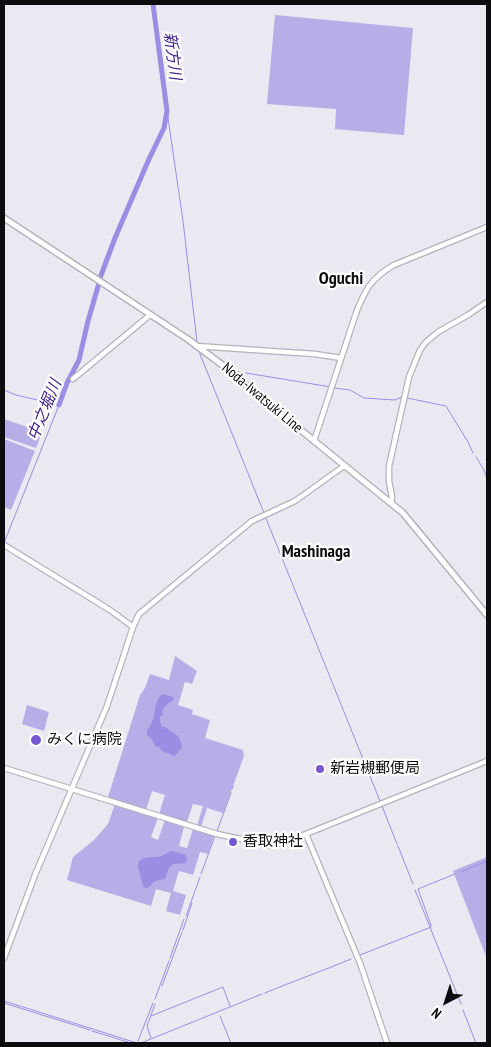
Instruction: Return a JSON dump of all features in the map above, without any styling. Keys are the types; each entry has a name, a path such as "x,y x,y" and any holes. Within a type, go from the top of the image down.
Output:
{"main road":[{"name":"Noda-Iwatsuki Line","path":"4,218 197,346 391,503 409,519 487,615"}],"street":[{"path":"314,441 361,301 373,280 394,265 487,227"},
{"path":"391,503 389,466 409,377 420,350 438,332 468,316 487,302"},
{"path":"73,379 150,316"},
{"path":"197,346 315,354 341,358"},
{"path":"4,956 35,876 107,706 139,614 252,521 295,501 344,466"},
{"path":"4,545 110,610 134,627"},
{"path":"4,768 217,834 268,845 278,844 306,834 487,761"},
{"path":"306,834 360,963 387,1043"}],"shaded area":[{"path":"275,15 413,28 404,135 335,129 336,109 267,104"},
{"path":"4,419 42,432 36,448 4,437"},
{"path":"4,439 35,451 11,510 4,507"},
{"path":"175,656 197,671 192,684 185,682 178,705 193,710 192,714 210,720 205,738 243,750 244,756 223,813 207,808 201,827 197,826 203,806 193,804 187,822 159,814 165,795 152,791 146,810 108,797 140,695 145,688 150,674 169,680"},
{"path":"163,694 174,699 163,709 160,722 162,727 178,736 182,745 181,749 173,756 156,747 147,735 156,703"},
{"path":"27,705 49,712 44,731 22,724"},
{"path":"115,804 158,818 151,837 158,840 165,820 184,827 179,846 187,848 193,829 214,836 208,854 200,852 193,875 179,871 173,891 186,895 180,915 166,911 171,893 156,889 151,906 67,880 73,857 94,840 108,824"},
{"path":"171,851 186,855 185,863 173,864 169,868 165,879 155,881 145,888 139,873 139,861 145,858 161,856"},
{"path":"487,857 487,959 453,871"}],"waterway":[{"name":"中之堀川","path":"100,278 115,238 164,128 167,111 153,4"},
{"path":"167,111 183,221 197,342"},
{"name":"中之堀川","path":"59,405 67,383 79,360 99,283"},
{"path":"204,348 211,353"},
{"path":"198,349 264,513"},
{"path":"232,369 234,371 331,387"},
{"path":"334,388 350,390 364,398 395,400 402,397"},
{"path":"4,390 16,395 55,404"},
{"path":"407,398 446,406 473,453"},
{"name":"中之堀川","path":"4,543 59,405 57,405"},
{"path":"476,457 487,479"},
{"path":"265,516 380,801"},
{"path":"217,831 231,793"},
{"path":"382,806 397,844"},
{"path":"201,874 215,836"},
{"path":"398,846 413,884"},
{"path":"461,872 487,861"},
{"path":"360,955 431,927 418,889 455,874"},
{"path":"186,916 200,877"},
{"path":"415,890 461,1004"},
{"path":"183,930 192,903"},
{"path":"170,958 184,919"},
{"path":"162,986 182,932"},
{"path":"265,993 351,959"},
{"path":"155,999 169,961"},
{"path":"151,1016 223,987 230,1006"},
{"path":"141,1043 262,994"},
{"path":"4,1001 137,1043"},
{"path":"4,1003 90,1030"},
{"path":"138,1041 153,1003"},
{"path":"151,1038 147,1026 155,1004"},
{"path":"463,1010 476,1043"},
{"path":"220,1016 231,1043"},
{"path":"92,1031 131,1043"}],"place":[{"name":"みくに病院","path":"36,740"},
{"name":"新岩槻郵便局","path":"320,769"},
{"name":"香取神社","path":"233,842"}],"district":[{"name":"Oguchi","path":"341,279"},
{"name":"Mashinaga","path":"316,552"}],"water label":[{"name":"新方川","path":"172,56"}]}
